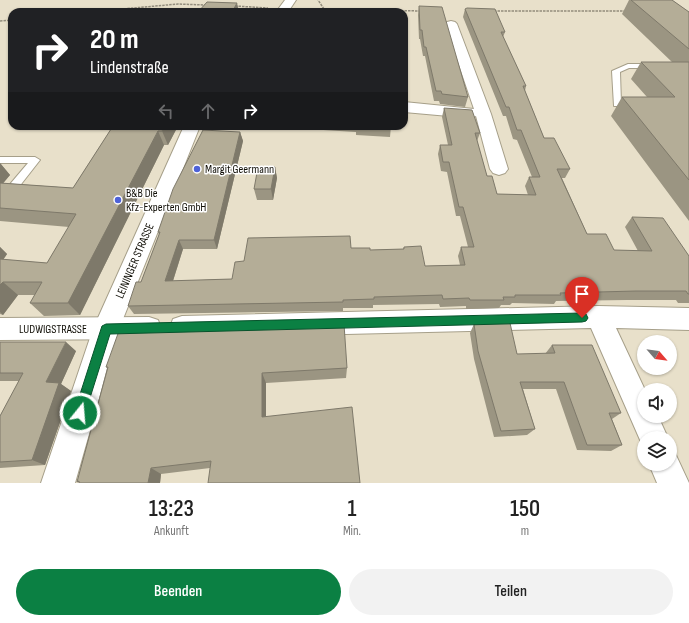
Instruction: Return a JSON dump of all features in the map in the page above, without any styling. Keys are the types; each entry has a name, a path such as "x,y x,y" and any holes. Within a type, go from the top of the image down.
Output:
{"street":[{"path":"451,24 483,114 499,169"},
{"path":"408,107 483,114"},
{"name":"LEININGER STRASSE","path":"58,483 106,329 190,130"},
{"path":"598,317 649,431"},
{"name":"LUDWIGSTRASSE","path":"0,329 106,329 598,317 689,319"},
{"path":"667,471 673,483"}],"lane":[{"path":"617,104 616,71 628,66 663,67"},
{"path":"0,160 35,160 0,203"}],"path":[{"path":"134,8 178,4 208,5"},
{"path":"235,6 305,8"},
{"path":"408,11 427,11"},
{"path":"491,11 633,11"}],"building":[{"path":"631,0 672,0 689,12 689,49"},
{"path":"207,2 237,3 234,8 202,8"},
{"path":"419,6 442,7 468,97 442,94 441,91 436,91 426,47 424,47 422,30 420,30"},
{"path":"465,9 495,9 505,32 501,32 526,86 523,86 544,138 554,138 570,169 557,169 587,234 606,234 614,250 652,251 632,217 663,218 689,256 689,294 686,291 560,293 561,295 515,295 515,297 503,297 504,300 470,300 469,298 443,299 442,295 374,297 374,299 343,300 343,302 128,306 136,282 141,282 160,232 158,232 173,189 203,130 240,132 214,240 179,240 165,281 232,279 235,262 244,261 248,238 350,236 351,248 370,248 370,250 404,249 404,247 421,246 425,266 465,265 461,247 474,247 463,207 459,207 449,162 443,162 440,145 452,145 444,108 472,110 480,133 475,133 487,176 492,176 497,194 536,195 529,177 540,177 521,130 517,130 509,107 506,107"},
{"path":"641,62 689,62 689,180 622,97 675,97"},
{"path":"110,130 163,130 158,131 68,303 30,303 42,282 3,282 0,285 0,259 47,263 76,214 0,208 0,183 73,188"},
{"path":"258,167 275,167 271,189 254,189"},
{"path":"510,323 517,354 555,353 552,345 592,345 621,413 609,413 622,445 587,445 564,382 520,382 535,429 501,431 478,351 474,324"},
{"path":"344,324 347,368 262,373 262,417 352,407 360,483 208,483 211,461 151,468 148,483 77,482 108,367 106,367 120,328"},
{"path":"0,342 66,342 46,382 59,383 32,460 0,462 0,416 23,373 0,373"}],"place":[{"name":"Margit Geermann","path":"197,169"},
{"name":"B&B Die Kfz-Experten GmbH","path":"118,200"}],"route":[{"path":"80,413 106,329 582,318"}]}
